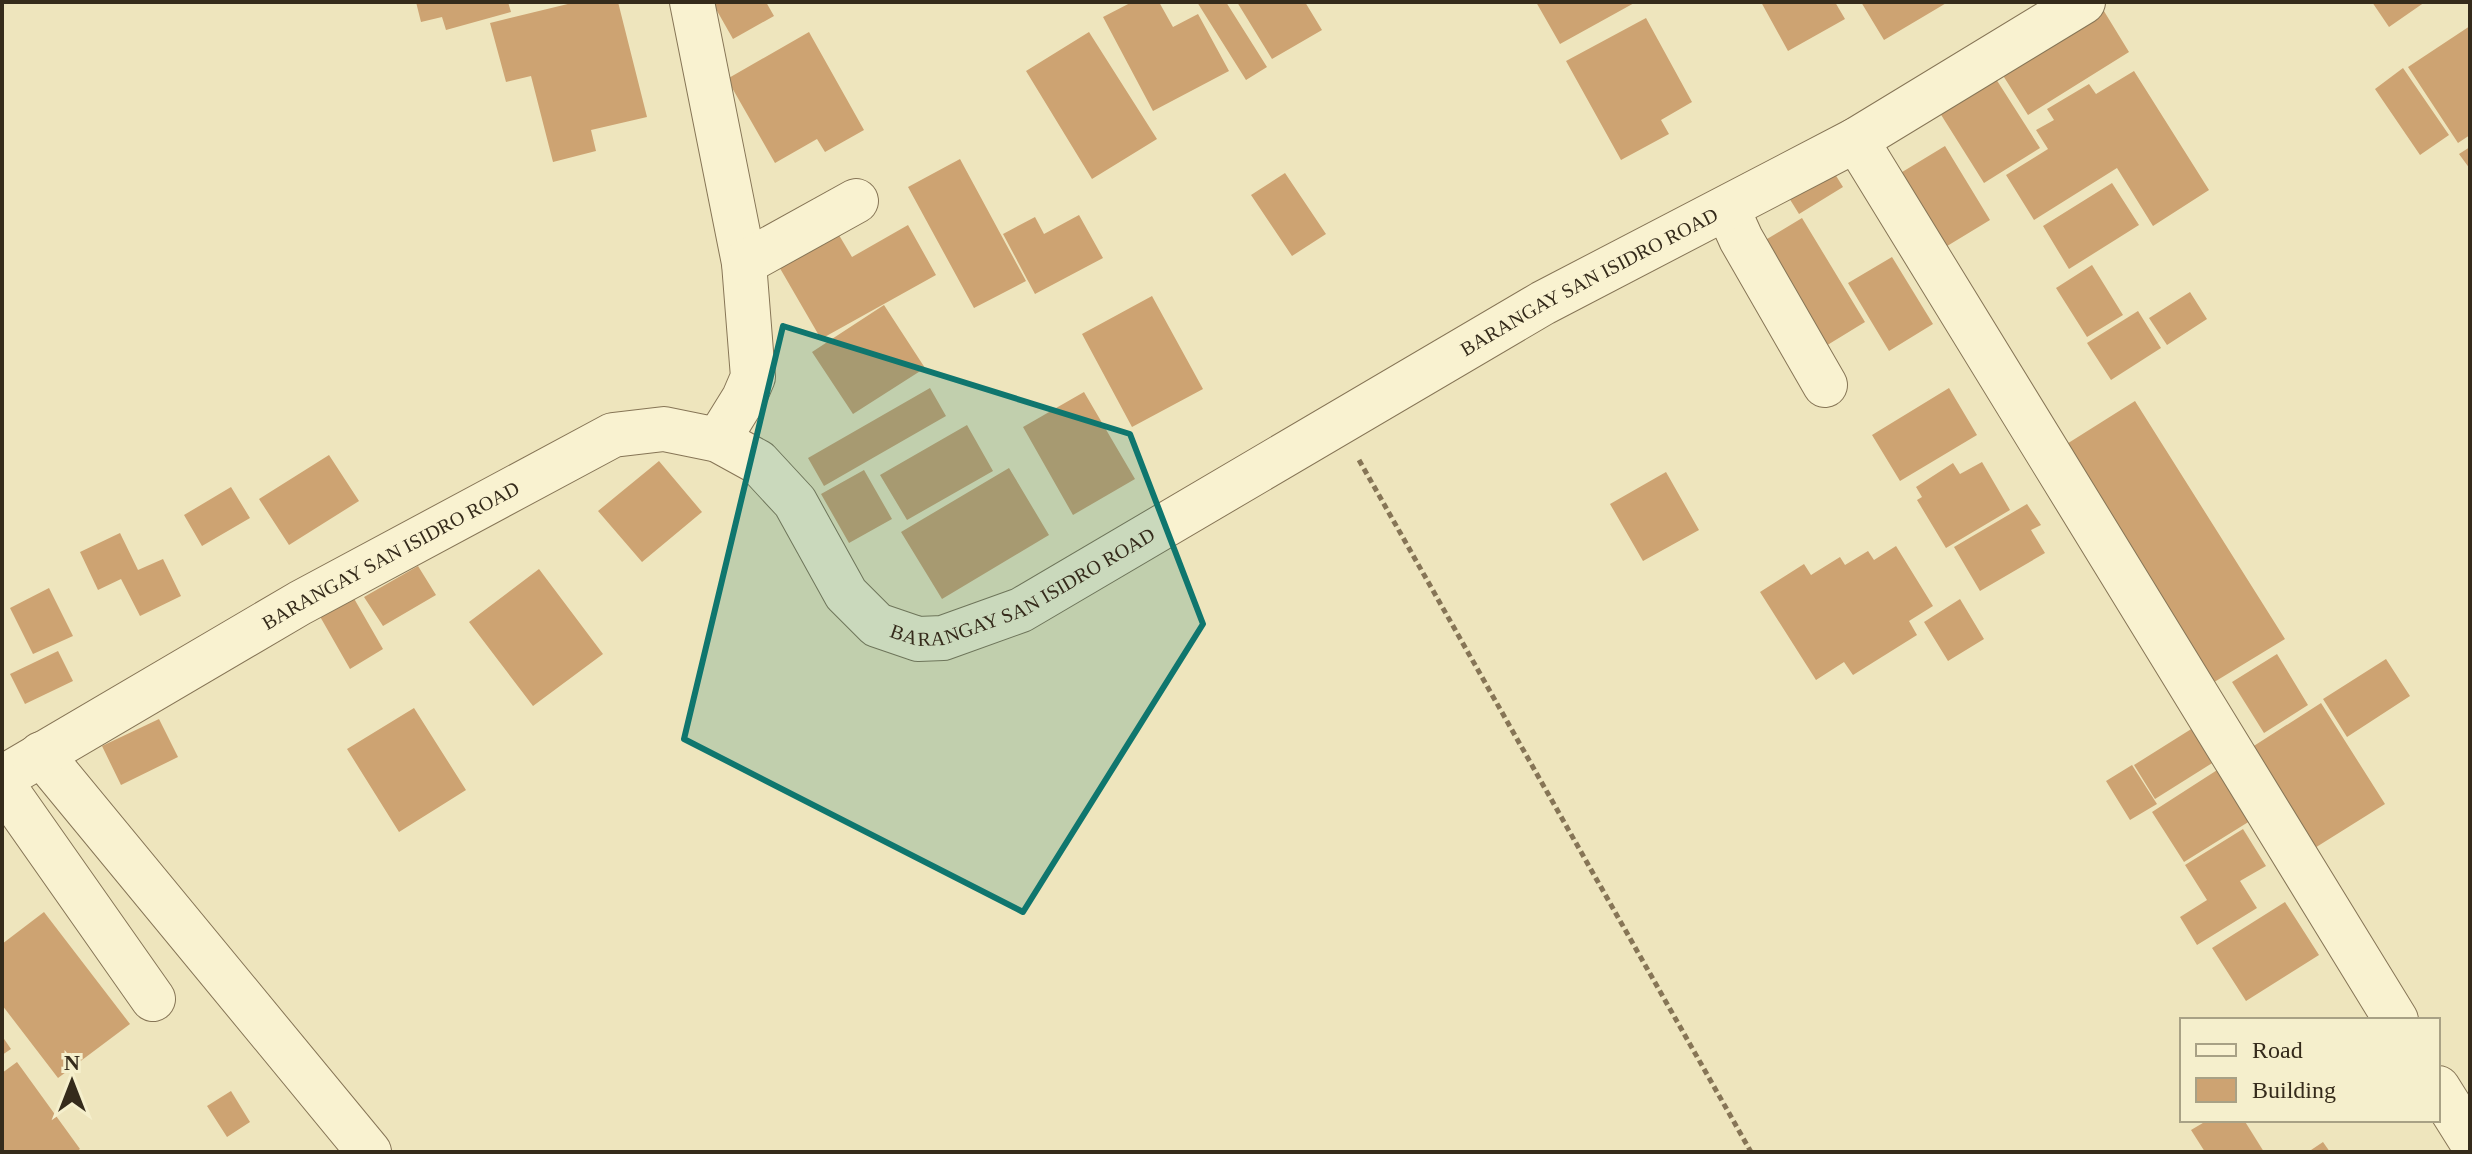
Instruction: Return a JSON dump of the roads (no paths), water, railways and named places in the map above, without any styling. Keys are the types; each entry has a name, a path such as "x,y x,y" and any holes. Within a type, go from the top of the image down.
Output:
{"street":[{"path":"692,2 744,263 753,377 718,440"},
{"name":"BARANGAY SAN ISIDRO ROAD","path":"2,778 300,603 613,435 664,429 718,440 758,462 795,502 846,594 877,625 918,639 943,638 1021,610 1543,303 1856,140 2083,2"},
{"path":"1856,140 2395,1018"},
{"path":"744,263 856,201"},
{"path":"1727,208 1741,239 1825,385"},
{"path":"41,754 369,1152"},
{"path":"2,784 153,999"},
{"path":"2440,1091 2470,1139"}]}
